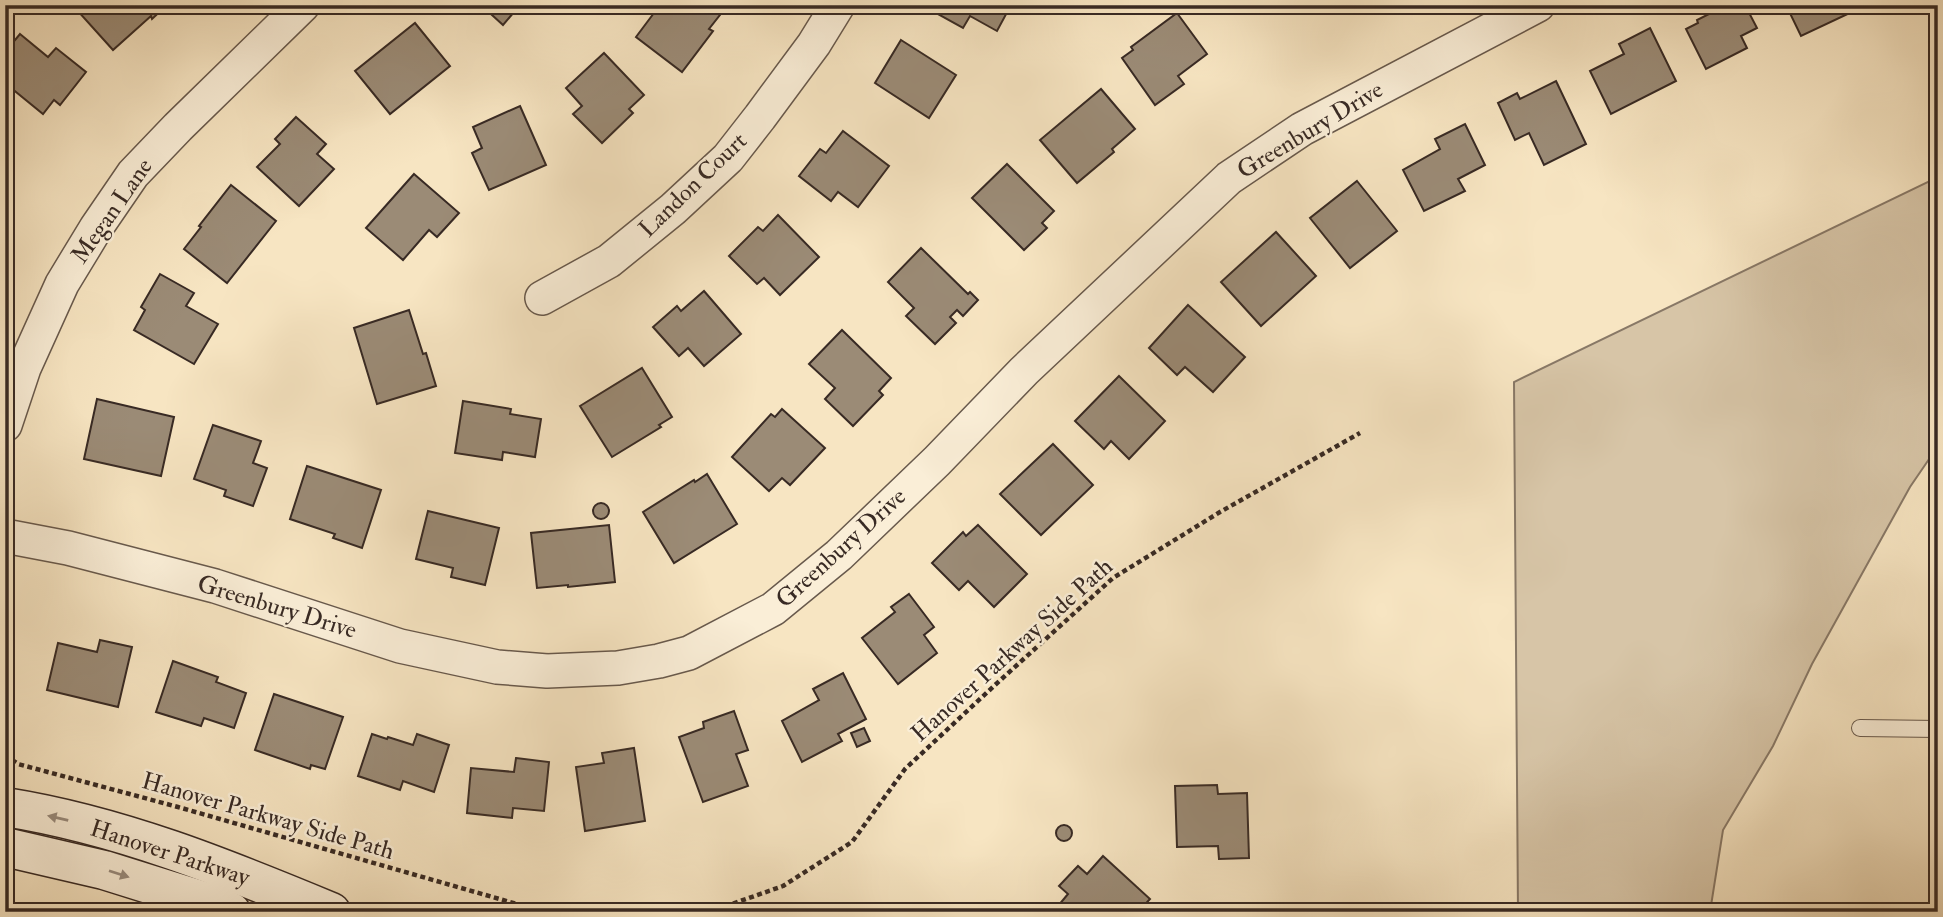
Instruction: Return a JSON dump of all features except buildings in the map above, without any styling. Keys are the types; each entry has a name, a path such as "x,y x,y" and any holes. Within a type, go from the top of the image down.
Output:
{"street":[{"name":"Megan Lane","path":"5,425 24,368 62,284 133,174 303,5"},
{"name":"Landon Court","path":"542,298 609,261 673,209 728,158 814,44 838,5"},
{"name":"Greenbury Drive","path":"5,536 68,548 215,586 400,646 497,667 547,671 618,668 688,653 773,610 839,555 1024,372 1230,178 1302,129 1538,5"},
{"name":"Hanover Parkway","path":"5,807 128,834 229,870 331,912"},
{"name":"Hanover Parkway","path":"5,847 104,870 231,912"}],"lane":[{"path":"1860,728 1938,729"}],"path":[{"name":"Hanover Parkway Side Path","path":"709,912 783,886 852,842 905,769 1113,578 1220,512 1360,433"},
{"name":"Hanover Parkway Side Path","path":"5,755 18,764 178,807 526,909 563,912"}],"shaded area":[{"path":"1938,177 1938,446 1910,487 1812,664 1773,746 1723,830 1710,912 1518,912 1514,382"}]}
